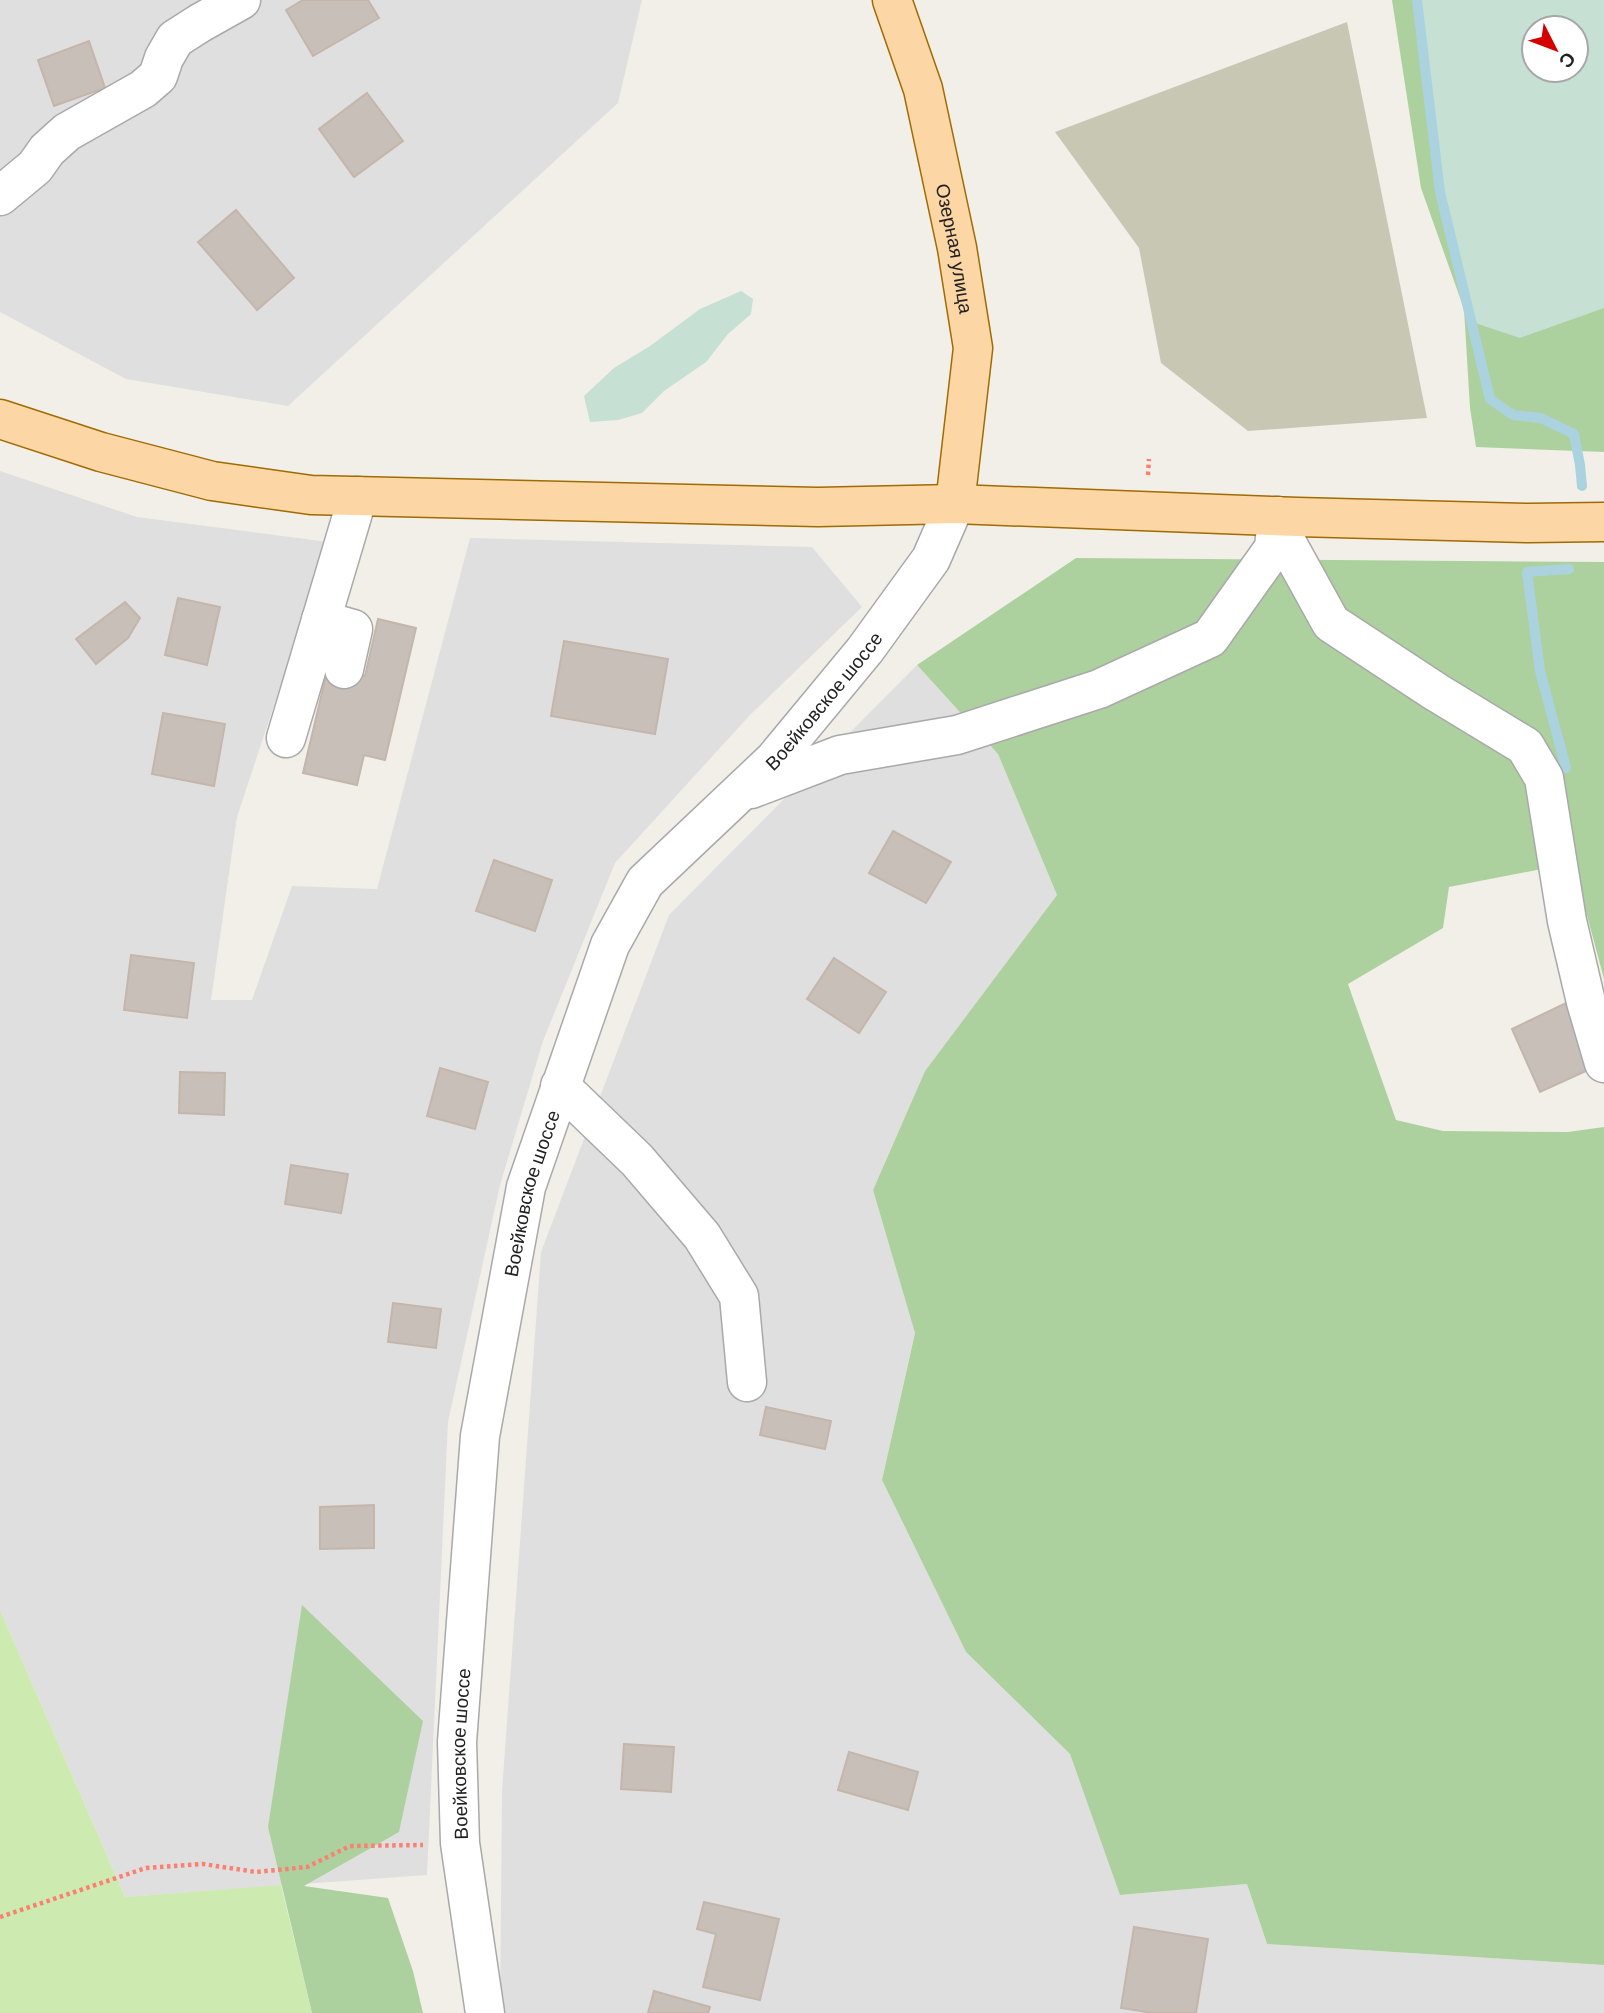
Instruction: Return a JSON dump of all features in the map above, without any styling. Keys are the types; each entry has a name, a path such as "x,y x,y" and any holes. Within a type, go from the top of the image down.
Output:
{"main road":[{"name":"Озерная улица","path":"892,0 923,89 957,248 973,348 955,503"},
{"path":"0,419 101,452 212,481 311,495 818,507 955,503 1277,516 1528,523 1604,522"}],"street":[{"path":"0,196 35,167 47,150 66,132 143,89 158,76 164,58 175,40 241,0"},
{"path":"286,738 358,496"},
{"name":"Воейковское шоссе","path":"485,2013 460,1843 457,1742 480,1436 526,1187 610,945 645,882 774,760 880,631 931,559 955,503"},
{"path":"741,793 841,755 957,735 1099,689 1210,638 1274,548 1277,516"},
{"path":"1277,516 1289,547 1331,623 1525,746 1544,778 1567,921 1604,1063"},
{"path":"321,620 353,629 344,669"},
{"path":"560,1086 637,1160 702,1236 739,1296 747,1382"}],"path":[{"path":"0,1917 146,1868 202,1864 257,1872 307,1867 350,1846 460,1843"}],"shaded area":[{"path":"0,0 642,0 618,103 288,406 126,379 0,312"},
{"path":"1417,0 1604,0 1604,308 1520,338 1472,322 1440,192"},
{"path":"1347,22 1427,418 1248,431 1161,363 1139,248 1055,132"},
{"path":"741,291 753,299 751,314 728,334 706,362 664,391 642,413 618,420 590,422 584,396 614,368 650,346 700,309"},
{"path":"0,471 137,517 328,542 237,817 211,1000 252,1000 292,886 377,889 470,538 812,547 862,607 750,715 615,863 543,1041 500,1185 448,1422 427,1875 125,1897 0,1610"},
{"path":"917,665 998,754 1057,895 925,1071 873,1190 915,1332 882,1480 966,1652 1070,1754 1121,1895 1247,1884 1267,1944 1604,1965 1604,2013 500,2013 502,1791 541,1252 669,915"}],"green space":[{"path":"1392,0 1604,0 1604,452 1476,447 1470,408 1464,309 1421,188"},
{"path":"1076,558 1604,562 1604,979 1573,863 1449,887 1443,928 1348,984 1396,1120 1443,1131 1568,1132 1604,1127 1604,1965 1267,1944 1247,1884 1120,1895 1070,1754 966,1652 882,1480 915,1333 873,1190 925,1071 1057,895 998,754 917,665"},
{"path":"302,1605 423,1721 399,1832 304,1886 388,1898 413,1971 423,2013 312,2013 268,1827"},
{"path":"0,1610 125,1897 281,1885 312,2013 0,2013"}],"building":[{"path":"303,0 368,0 379,18 313,56 286,10"},
{"path":"89,41 105,88 54,106 38,60"},
{"path":"367,93 403,141 354,177 319,129"},
{"path":"236,210 294,278 257,310 198,242"},
{"path":"178,598 220,607 207,665 165,655"},
{"path":"125,602 140,618 128,638 96,664 76,639"},
{"path":"378,619 416,628 385,760 364,755 357,785 303,773 328,667 365,676"},
{"path":"564,641 668,659 655,734 551,716"},
{"path":"163,713 225,724 214,786 152,774"},
{"path":"893,831 951,862 926,903 869,873"},
{"path":"494,860 552,880 535,931 476,911"},
{"path":"131,955 194,963 187,1018 124,1010"},
{"path":"834,958 886,992 859,1033 807,999"},
{"path":"1568,1002 1597,1066 1540,1092 1512,1029"},
{"path":"440,1068 488,1082 475,1129 427,1116"},
{"path":"180,1072 225,1073 224,1115 179,1113"},
{"path":"291,1165 348,1174 341,1213 285,1204"},
{"path":"393,1303 441,1309 436,1348 388,1342"},
{"path":"766,1407 831,1421 825,1449 760,1435"},
{"path":"374,1505 374,1548 320,1549 320,1507"},
{"path":"624,1744 674,1747 671,1792 621,1789"},
{"path":"849,1752 918,1772 908,1810 838,1790"},
{"path":"704,1902 779,1919 760,2000 703,1987 716,1934 697,1929"},
{"path":"1134,1927 1208,1939 1196,2013 1153,2013 1121,2008"},
{"path":"654,1991 710,2007 708,2013 648,2013"}],"waterway":[{"path":"1417,0 1440,192 1490,399 1513,415 1541,418 1574,434 1582,486"},
{"path":"1566,768 1540,671 1527,572 1569,569"}]}
